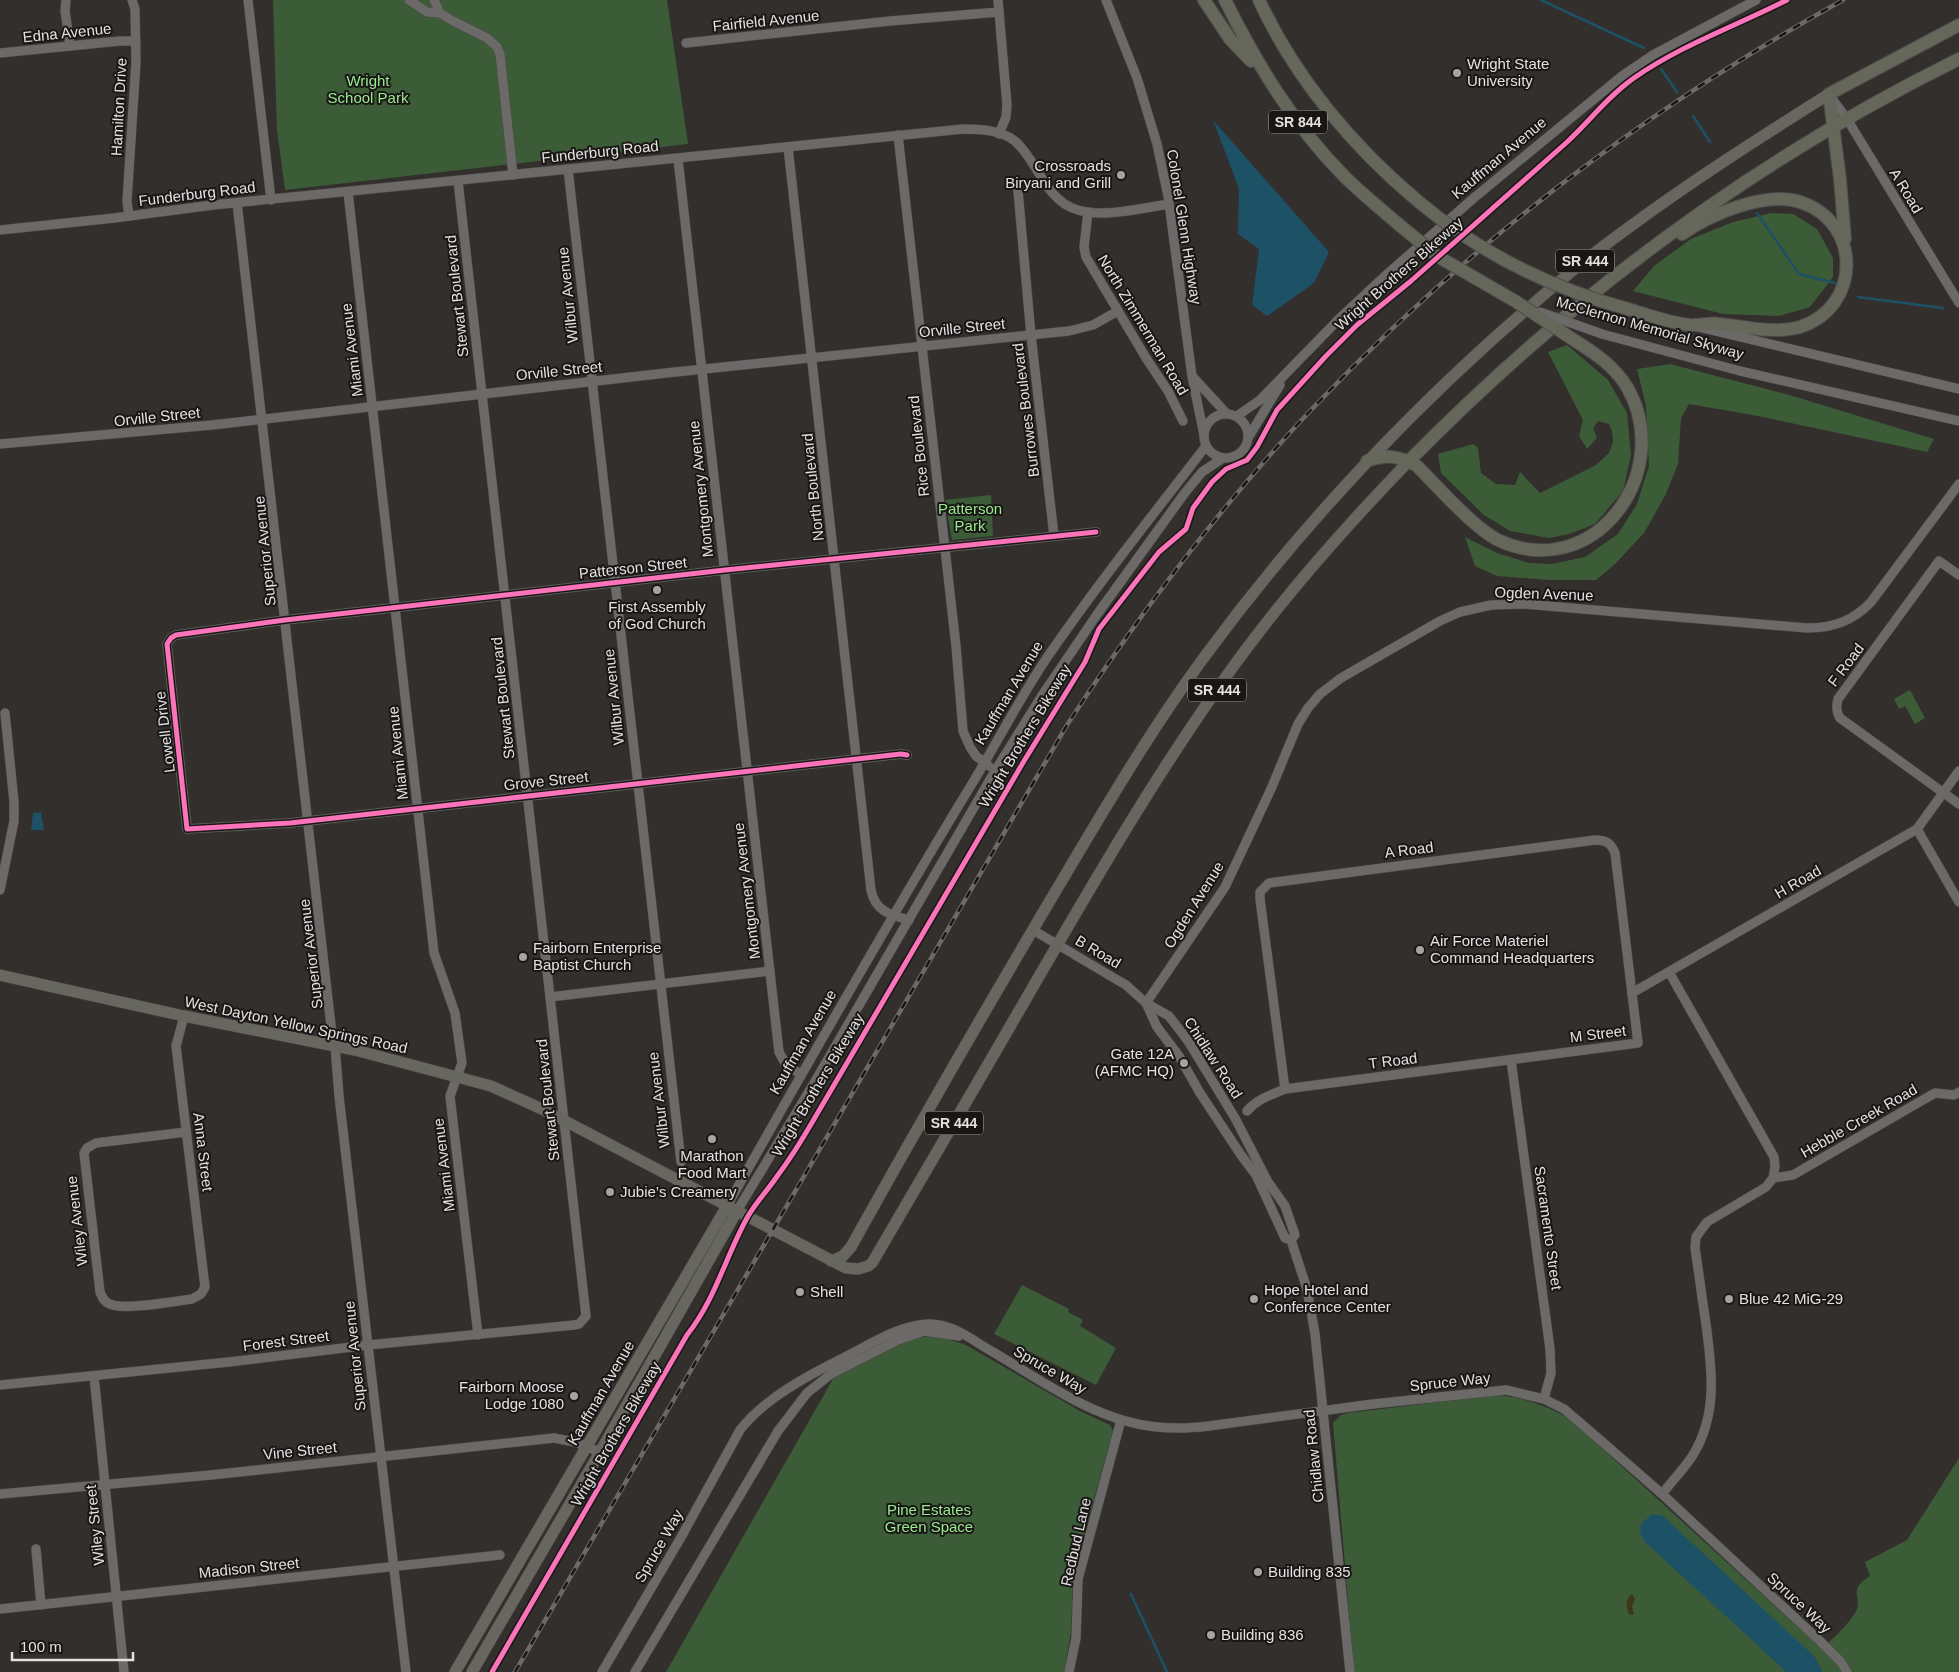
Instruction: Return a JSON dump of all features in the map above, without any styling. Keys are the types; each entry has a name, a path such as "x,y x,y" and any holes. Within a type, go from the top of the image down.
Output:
{"highway":[{"path":"1204,0 1230,39 1266,78"},
{"name":"McClernon Memorial Skyway","path":"1225,0 1246,44 1266,78 1300,125 1345,177 1397,224 1437,256 1514,301"},
{"name":"McClernon Memorial Skyway","path":"1259,0 1292,60 1328,109 1379,165 1419,202 1480,248 1528,273 1582,295 1691,326"},
{"name":"SR 444","path":"1829,94 1959,25"},
{"name":"SR 444","path":"1409,461 1448,421 1517,358 1631,262 1699,213 1833,127 1959,59"},
{"path":"1691,326 1713,323 1783,329 1802,326 1813,321 1832,305 1842,289 1846,256 1840,179 1829,94"},
{"path":"1595,292 1688,229 1728,211 1765,200 1799,202 1820,212 1832,222 1839,233 1846,256"},
{"path":"1368,461 1388,456 1409,461 1417,466 1484,530 1498,539 1526,548 1540,549 1568,546 1590,536 1612,518 1630,492 1640,461 1641,437 1638,415 1627,387 1608,364 1514,301"}],"main road":[{"name":"SR 444","path":"831,1260 843,1256 851,1247 918,1126 1144,745 1208,651 1263,581 1348,481 1451,378 1559,282 1623,231 1708,171 1829,94"},
{"name":"SR 444","path":"831,1260 846,1268 853,1269 863,1268 872,1263 1058,944 1164,767 1239,659 1325,552 1357,515 1409,461"},
{"name":"West Dayton Yellow Springs Road","path":"0,975 184,1016 335,1046 492,1086 514,1095 831,1260"},
{"name":"Kauffman Avenue","path":"454,1672 587,1446 732,1209"},
{"name":"Kauffman Avenue","path":"472,1672 600,1452 732,1209"}],"street":[{"path":"66,0 70,46"},
{"name":"Hamilton Drive","path":"129,216 127,201 136,41 135,9 132,0"},
{"path":"248,0 271,200"},
{"path":"409,0 426,12 440,13"},
{"path":"434,0 440,13 453,22 487,38 497,47 500,54 513,175"},
{"path":"998,0 1008,106 999,134"},
{"name":"Colonel Glenn Highway","path":"1106,0 1119,28 1144,99 1156,144 1169,204 1192,376 1204,435"},
{"name":"Kauffman Avenue","path":"1237,416 1260,400 1340,317 1385,276 1475,197 1622,76 1653,55 1755,0"},
{"name":"Fairfield Avenue","path":"686,43 868,23 999,12"},
{"name":"Edna Avenue","path":"0,53 136,41"},
{"name":"A Road","path":"1829,94 1847,119 1959,303"},
{"name":"Funderburg Road","path":"0,230 237,203 963,129 987,130 1014,141 1033,164 1046,185 1066,205 1088,212 1100,213 1169,204"},
{"name":"Rice Boulevard","path":"898,135 963,731 970,747 984,763 995,771"},
{"name":"North Boulevard","path":"788,147 872,896 879,908 892,916 909,920"},
{"name":"Montgomery Avenue","path":"678,159 779,1052 785,1063 801,1074"},
{"name":"Wilbur Avenue","path":"568,169 681,1162"},
{"name":"Stewart Boulevard","path":"458,181 586,1311 583,1321 574,1325"},
{"name":"Burrowes Boulevard","path":"1018,191 1031,335 1054,536"},
{"name":"Miami Avenue","path":"348,192 434,953 451,999 457,1024 462,1063 450,1096 478,1335"},
{"name":"Superior Avenue","path":"237,203 333,1043 335,1046 392,1566 406,1672"},
{"name":"North Zimmerman Road","path":"1088,212 1084,247 1086,257 1146,358 1168,391 1183,422"},
{"name":"McClernon Memorial Skyway","path":"1514,301 1546,315 1602,334 1740,371 1959,421"},
{"name":"Orville Street","path":"0,444 212,425 482,393 1031,335 1083,328 1100,322 1118,311"},
{"name":"McClernon Memorial Skyway","path":"1691,326 1959,388"},
{"name":"Kauffman Avenue","path":"1248,439 1287,374"},
{"path":"1192,376 1226,413"},
{"path":"1226,413 1237,416 1245,424 1248,439 1244,448 1237,455 1223,458 1214,454 1206,446 1204,435 1211,419 1226,413"},
{"name":"Kauffman Avenue","path":"732,1209 801,1074 892,916 984,763 1013,710 1046,658 1206,446"},
{"name":"Kauffman Avenue","path":"732,1209 909,920 995,771 1043,694 1101,608 1202,472 1223,458"},
{"name":"Ogden Avenue","path":"1146,1003 1225,887 1271,789 1298,724 1320,694 1341,678 1440,621 1460,612 1491,605 1522,604 1807,628 1826,628 1840,624 1862,610 1870,602 1959,484"},
{"name":"Patterson Street","path":"174,636 285,620 615,582 1096,532"},
{"name":"F Road","path":"1959,575 1939,561 1838,699 1836,705 1836,712 1840,718 1959,804"},
{"name":"Lowell Drive","path":"174,636 169,641 167,648 184,788 187,829"},
{"path":"0,890 14,821 14,802 5,713"},
{"name":"Grove Street","path":"187,829 308,821 747,770 901,754 907,755"},
{"name":"H Road","path":"1632,993 1917,829 1959,772"},
{"path":"1917,829 1959,902"},
{"name":"A Road","path":"1282,1091 1260,899 1260,892 1264,887 1275,881 1603,840 1611,845 1615,853 1632,993"},
{"name":"B Road","path":"1033,930 1126,985 1146,1003"},
{"path":"550,997 770,971"},
{"path":"1662,1494 1693,1455 1710,1414 1712,1389 1711,1363 1695,1248 1696,1237 1700,1229 1707,1222 1766,1188 1773,1178 1775,1167 1774,1157 1669,972"},
{"name":"M Street","path":"1511,1060 1638,1043 1632,993"},
{"name":"Chidlaw Road","path":"1146,1003 1157,1027 1173,1050 1175,1058 1186,1076 1195,1084 1256,1175 1285,1236 1292,1240 1307,1289 1323,1411 1350,1672"},
{"name":"Chidlaw Road","path":"1146,1003 1169,1016 1188,1041 1252,1147 1260,1167 1285,1206 1295,1235 1292,1240"},
{"name":"Anna Street","path":"105,1301 114,1306 126,1306 192,1299 199,1296 203,1291 205,1281 176,1046 184,1016"},
{"name":"T Road","path":"1222,1126 1247,1111 1255,1109 1282,1091 1511,1060"},
{"name":"Sacramento Street","path":"1511,1060 1550,1349 1551,1373 1544,1399"},
{"name":"Hebble Creek Road","path":"1773,1178 1793,1175 1936,1094 1954,1095 1959,1092"},
{"name":"Wiley Avenue","path":"105,1301 100,1292 84,1158 87,1148 96,1143 186,1132"},
{"name":"Spruce Way","path":"602,1672 680,1539 740,1430 756,1411 825,1367 901,1329 918,1324 930,1324 957,1330 1079,1403 1102,1414 1155,1427 1187,1428 1506,1390 1544,1399 1564,1409 1662,1494 1821,1642 1841,1662 1847,1672"},
{"name":"Forest Street","path":"0,1385 229,1362 368,1345 574,1325"},
{"name":"Spruce Way","path":"635,1672 778,1431 807,1393 831,1374 898,1340 924,1331 949,1334 971,1340"},
{"name":"Wiley Street","path":"94,1376 124,1672"},
{"name":"Redbud Lane","path":"1069,1672 1076,1638 1078,1579 1122,1420"},
{"name":"Vine Street","path":"0,1494 105,1485 554,1438 587,1446 600,1452"},
{"path":"36,1550 41,1605"},
{"name":"Madison Street","path":"0,1609 500,1556"}],"green space":[{"name":"Wright School Park","path":"273,0 667,0 688,144 285,190 277,130"},
{"path":"1771,213 1793,214 1817,229 1833,258 1833,277 1810,307 1779,316 1723,314 1633,291 1654,266 1691,239 1733,222"},
{"path":"1567,345 1608,380 1627,413 1631,455 1623,491 1595,524 1569,534 1549,538 1510,531 1484,515 1441,473 1438,454 1473,444 1478,448 1481,473 1496,484 1515,485 1520,472 1540,493 1596,465 1609,453 1613,442 1612,431 1609,424 1598,421 1593,428 1597,438 1587,449 1579,436 1583,420 1548,352"},
{"path":"1670,364 1786,394 1934,439 1927,452 1758,416 1689,404 1681,418 1678,464 1665,496 1644,533 1615,564 1596,580 1550,580 1497,576 1475,566 1465,537 1497,553 1529,563 1552,564 1585,557 1618,534 1637,504 1649,466 1646,406 1637,369"},
{"name":"Patterson Park","path":"991,495 993,536 952,540 945,500"},
{"path":"1910,690 1925,718 1915,724 1905,706 1899,709 1894,699"},
{"path":"1022,1285 1069,1309 1068,1312 1083,1320 1080,1326 1116,1348 1096,1385 994,1334"},
{"name":"Pine Estates Green Space","path":"927,1336 941,1337 966,1345 1080,1411 1110,1425 1113,1431 1073,1575 1071,1632 1064,1672 666,1672 834,1377 909,1340"},
{"path":"1497,1395 1535,1403 1571,1420 1822,1649 1855,1613 1858,1602 1857,1590 1863,1581 1870,1576 1865,1562 1907,1540 1959,1458 1959,1672 1354,1672 1333,1423 1341,1415 1348,1413"}],"sand":[{"path":"1632,1594 1635,1599 1632,1606 1634,1614 1632,1615 1629,1614 1627,1603 1628,1598"}],"water":[{"path":"1213,120 1329,252 1314,283 1267,316 1252,305 1259,249 1238,234 1239,189"},
{"path":"41,812 44,830 31,830 33,813"},
{"path":"1652,1514 1663,1516 1814,1656 1823,1672 1786,1672 1645,1542 1640,1533 1641,1524"}],"waterway":[{"path":"1541,0 1644,48"},
{"path":"1661,69 1677,92"},
{"path":"1693,116 1710,142"},
{"path":"1757,213 1799,274 1835,283"},
{"path":"1858,297 1943,308"},
{"path":"1131,1594 1167,1672"}],"railway":[{"path":"515,1672 1067,725 1152,601 1213,522 1277,447 1370,350 1432,292 1496,237 1561,184 1629,134 1770,42 1843,0"}],"cycle path":[{"name":"Wright Brothers Bikeway","path":"492,1672 687,1335 705,1308 747,1218 787,1163 806,1132 1024,761 1085,662 1099,629 1159,552 1186,529 1193,508 1212,482 1226,469 1247,460 1257,447 1277,410 1357,325 1411,281 1566,143 1625,85 1652,66 1709,36 1787,0"},
{"path":"907,755 901,754 290,823 187,829 167,644 176,635 285,620 725,570 1096,532"}],"place":[{"name":"Wright State University","path":"1457,73"},
{"name":"Crossroads Biryani and Grill","path":"1121,175"},
{"name":"First Assembly of God Church","path":"657,590"},
{"name":"Air Force Materiel Command Headquarters","path":"1420,950"},
{"name":"Fairborn Enterprise Baptist Church","path":"523,957"},
{"name":"Gate 12A (AFMC HQ)","path":"1184,1063"},
{"name":"Marathon Food Mart","path":"712,1139"},
{"name":"Jubie’s Creamery","path":"610,1192"},
{"name":"Shell","path":"800,1292"},
{"name":"Hope Hotel and Conference Center","path":"1254,1299"},
{"name":"Blue 42 MiG-29","path":"1729,1299"},
{"name":"Fairborn Moose Lodge 1080","path":"574,1396"},
{"name":"Building 835","path":"1258,1572"},
{"name":"Building 836","path":"1211,1635"}]}
